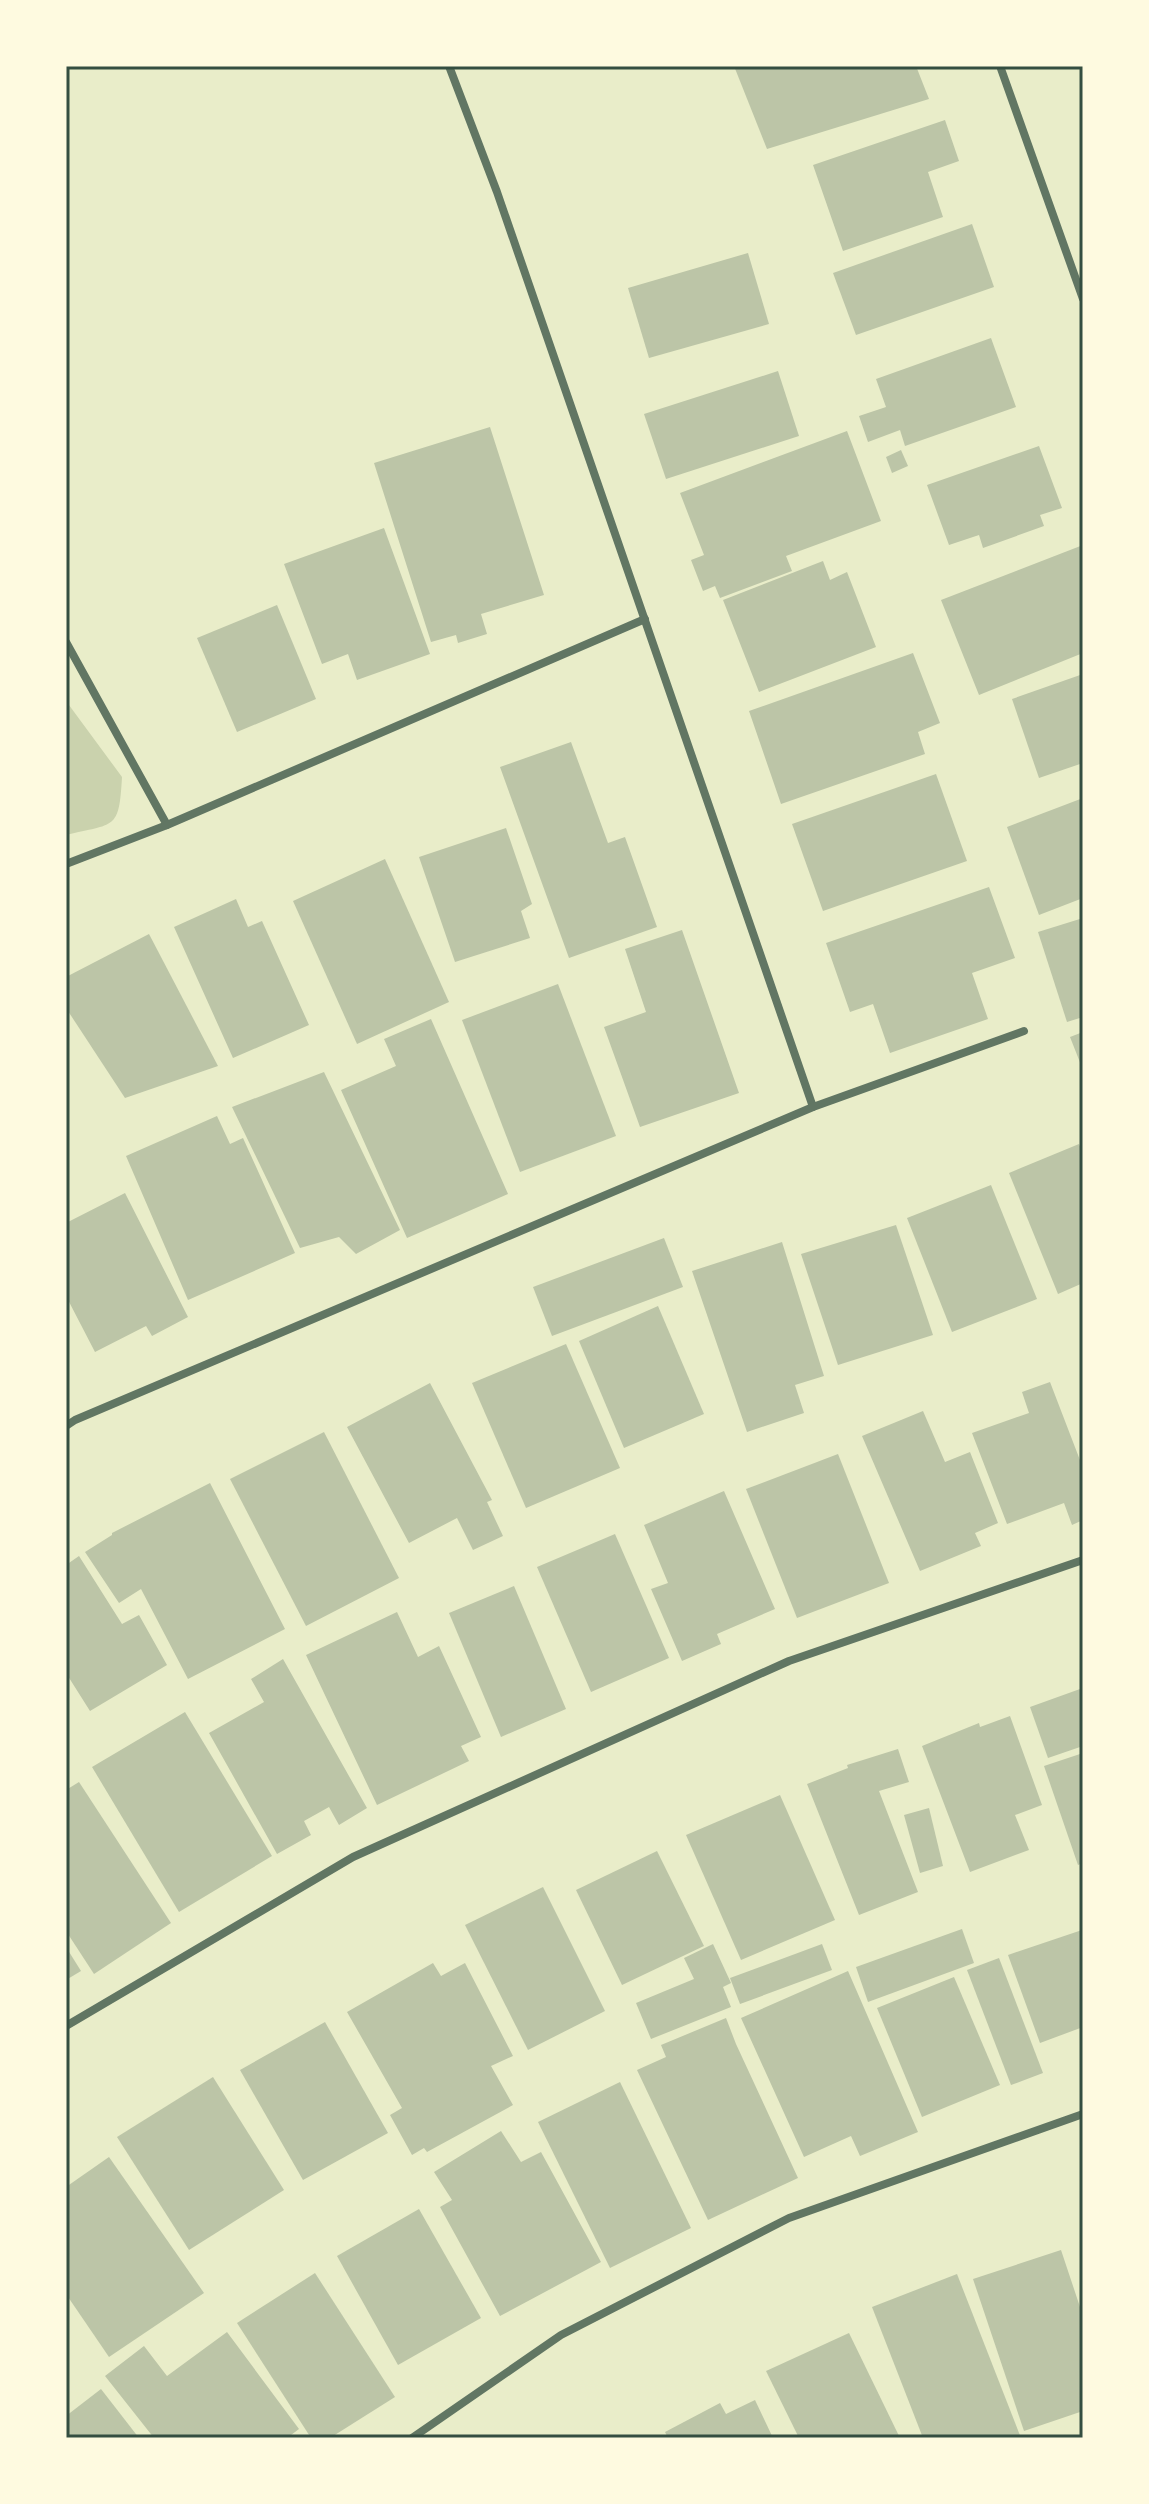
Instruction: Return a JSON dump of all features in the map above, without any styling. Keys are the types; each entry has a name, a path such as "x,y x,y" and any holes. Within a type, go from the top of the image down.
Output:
{"street":[{"path":"449,66 497,192 813,1107"},
{"path":"1000,66 1083,299"},
{"path":"66,864 167,825 645,619"},
{"path":"66,642 167,825"},
{"path":"66,1426 813,1107 1024,1031"},
{"path":"66,2026 353,1857 789,1661 1083,1560"},
{"path":"412,2438 561,2335 789,2218 1083,2114"}],"green space":[{"path":"66,701 122,777 119,807 111,822 66,835"}],"building":[{"path":"734,66 916,66 929,99 767,149"},
{"path":"945,120 959,161 928,172 943,217 843,251 813,165"},
{"path":"972,224 994,287 856,335 833,273"},
{"path":"748,253 769,324 649,358 628,288"},
{"path":"991,338 1016,407 905,446 900,430 868,442 859,416 886,407 876,379"},
{"path":"778,371 799,436 666,479 644,414"},
{"path":"490,427 544,595 481,614 487,634 458,643 456,635 431,642 374,463"},
{"path":"847,431 881,521 786,556 792,571 720,598 715,586 703,591 691,560 704,555 680,493"},
{"path":"1039,446 1062,508 1040,515 1044,526 983,548 979,535 949,545 927,485"},
{"path":"901,450 908,466 892,473 886,457"},
{"path":"384,528 430,654 357,680 348,654 322,664 284,564"},
{"path":"1083,545 1083,653 979,695 941,600"},
{"path":"823,561 830,580 847,572 876,647 759,692 723,600"},
{"path":"277,605 316,699 237,732 197,638"},
{"path":"913,653 940,723 918,732 925,754 781,804 749,711"},
{"path":"1083,674 1083,763 1039,778 1012,699"},
{"path":"571,742 608,843 625,837 657,927 569,958 500,767"},
{"path":"936,774 967,861 823,911 792,824"},
{"path":"1083,798 1083,898 1039,915 1007,827"},
{"path":"506,828 532,904 521,911 530,938 455,962 419,857"},
{"path":"385,859 449,1002 357,1044 293,901"},
{"path":"989,887 1015,958 972,973 988,1019 890,1053 873,1004 850,1012 826,943"},
{"path":"236,899 248,927 262,921 309,1025 233,1058 174,927"},
{"path":"1083,918 1083,1017 1067,1022 1038,932"},
{"path":"682,930 739,1093 640,1127 604,1027 646,1012 625,949"},
{"path":"149,934 218,1066 125,1098 66,1008 66,977"},
{"path":"558,984 616,1136 520,1172 462,1020"},
{"path":"431,1019 508,1194 407,1238 341,1090 396,1066 384,1039"},
{"path":"1083,1032 1083,1070 1070,1037"},
{"path":"324,1072 400,1230 356,1254 339,1237 300,1248 232,1107"},
{"path":"217,1116 230,1144 243,1138 295,1253 188,1300 126,1156"},
{"path":"1079,1144 1083,1153 1083,1283 1058,1294 1009,1173"},
{"path":"991,1185 1037,1299 952,1332 907,1218"},
{"path":"125,1193 188,1317 152,1336 146,1326 95,1352 66,1296 66,1223"},
{"path":"896,1225 933,1335 838,1365 801,1254"},
{"path":"664,1238 683,1287 552,1336 533,1287"},
{"path":"782,1242 824,1376 795,1385 804,1413 747,1432 692,1271"},
{"path":"658,1306 704,1414 624,1448 579,1341"},
{"path":"566,1344 620,1468 526,1508 472,1383"},
{"path":"1050,1382 1083,1468 1083,1520 1072,1525 1064,1503 1007,1524 972,1433 1029,1413 1022,1392"},
{"path":"430,1383 492,1500 487,1502 503,1536 473,1550 457,1518 409,1543 347,1427"},
{"path":"923,1411 945,1462 970,1452 998,1523 975,1533 981,1546 920,1571 862,1436"},
{"path":"324,1432 399,1578 306,1626 230,1479"},
{"path":"838,1454 889,1583 797,1618 746,1489"},
{"path":"210,1483 285,1629 188,1679 141,1589 119,1603 85,1552 112,1533"},
{"path":"724,1491 775,1609 717,1634 721,1644 682,1661 651,1589 668,1583 644,1525"},
{"path":"615,1534 669,1658 591,1692 537,1567"},
{"path":"79,1556 122,1624 139,1615 167,1665 90,1711 66,1673 66,1565"},
{"path":"514,1586 566,1709 501,1737 449,1613"},
{"path":"397,1612 418,1657 439,1646 481,1737 461,1746 469,1761 377,1805 306,1655"},
{"path":"283,1659 367,1808 339,1825 329,1807 304,1821 311,1835 277,1854 209,1733 264,1702 251,1679"},
{"path":"1080,1689 1083,1698 1083,1746 1048,1758 1030,1707"},
{"path":"185,1712 272,1856 179,1912 92,1767"},
{"path":"1010,1716 1042,1805 1015,1815 1029,1850 970,1872 922,1746 979,1723 980,1727"},
{"path":"898,1749 909,1782 879,1791 918,1892 859,1915 807,1784 848,1768 847,1765"},
{"path":"1083,1753 1083,1863 1078,1865 1044,1766"},
{"path":"79,1782 171,1923 94,1974 66,1931 66,1790"},
{"path":"780,1795 835,1920 741,1960 686,1835"},
{"path":"929,1808 943,1866 920,1873 904,1815"},
{"path":"657,1851 704,1946 622,1985 576,1890"},
{"path":"543,1887 605,2011 528,2050 465,1925"},
{"path":"962,1929 974,1963 868,2002 856,1967"},
{"path":"1082,1930 1083,2027 1040,2043 1008,1955"},
{"path":"713,1944 731,1983 723,1987 731,2007 651,2039 636,2003 694,1979 684,1958"},
{"path":"822,1944 832,1970 740,2004 730,1978"},
{"path":"66,1947 81,1971 66,1980"},
{"path":"999,1958 1043,2073 1011,2085 967,1970"},
{"path":"433,1963 441,1976 465,1963 513,2056 491,2066 513,2105 427,2152 424,2148 412,2155 390,2115 402,2108 347,2012"},
{"path":"848,1971 918,2132 860,2156 851,2136 804,2157 741,2018"},
{"path":"954,1977 1000,2085 922,2117 877,2008"},
{"path":"726,2018 798,2178 708,2220 637,2070 666,2057 661,2045"},
{"path":"325,2022 388,2133 303,2180 240,2070"},
{"path":"213,2077 284,2190 189,2250 117,2137"},
{"path":"620,2082 691,2228 610,2268 538,2122"},
{"path":"501,2131 521,2162 541,2152 601,2262 500,2316 440,2207 452,2200 434,2172"},
{"path":"109,2157 204,2293 109,2357 66,2294 66,2187"},
{"path":"419,2209 481,2318 398,2365 337,2256"},
{"path":"1061,2250 1083,2316 1083,2411 1024,2431 973,2279"},
{"path":"315,2273 395,2397 330,2438 311,2438 237,2323"},
{"path":"957,2274 1021,2438 923,2438 872,2307"},
{"path":"227,2332 299,2429 287,2438 154,2438 105,2376 144,2346 167,2376"},
{"path":"849,2333 900,2438 799,2438 766,2371"},
{"path":"101,2389 139,2438 66,2438 66,2416"},
{"path":"755,2400 773,2438 668,2438 665,2432 720,2403 726,2414"}]}
